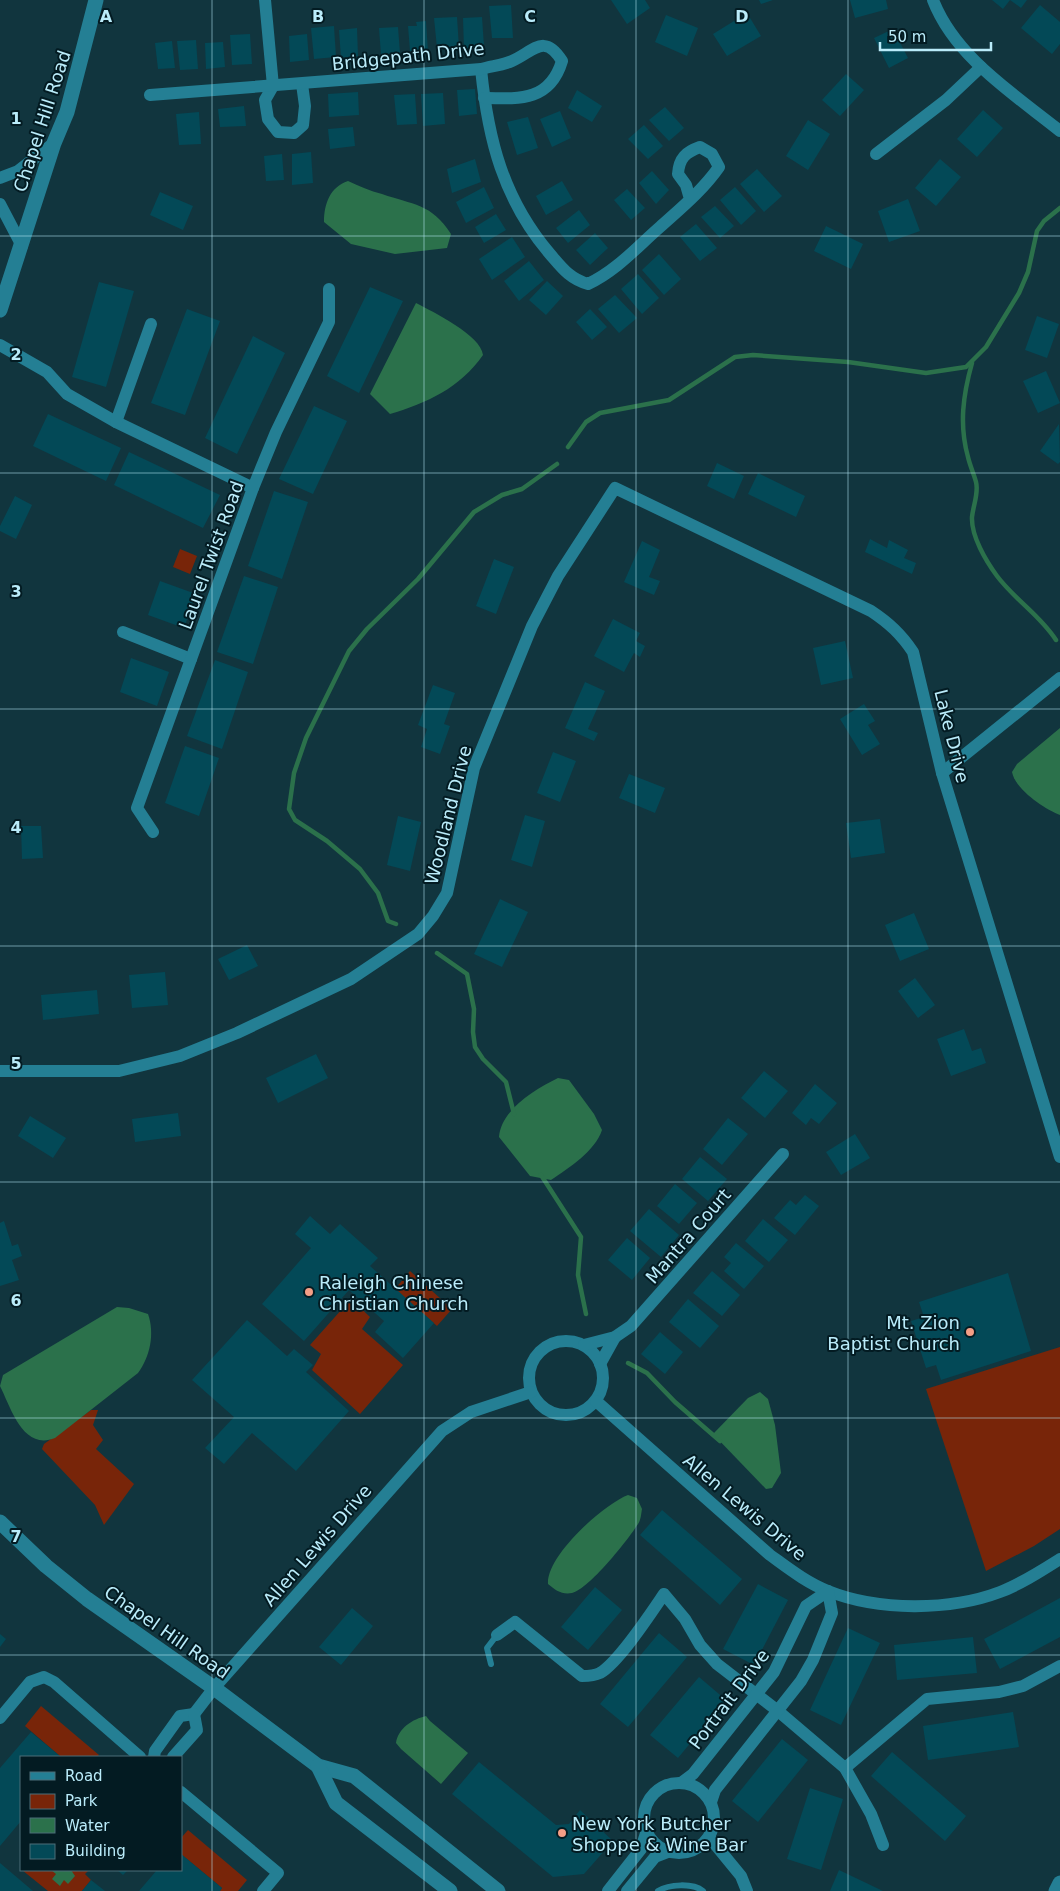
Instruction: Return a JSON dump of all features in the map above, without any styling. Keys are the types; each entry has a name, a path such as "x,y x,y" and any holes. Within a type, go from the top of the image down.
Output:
{"main road":[{"name":"Chapel Hill Road","path":"0,310 54,143 67,112 96,0"},
{"name":"Chapel Hill Road","path":"0,1522 46,1566 87,1599 214,1688 318,1766 354,1776 498,1891"},
{"name":"Chapel Hill Road","path":"318,1766 336,1803 450,1891"},
{"path":"1056,1891 1060,1883"}],"street":[{"path":"265,0 273,86 265,100 268,119 278,132 294,133 303,125 305,115 302,84"},
{"path":"932,0 951,33 981,67 1060,132"},
{"name":"Bridgepath Drive","path":"150,95 481,69 513,61 530,48 544,45 555,50 562,61 558,75 544,91 526,97 484,98"},
{"path":"876,154 946,100 981,67"},
{"path":"481,69 485,114 497,158 514,203 536,238 574,280 588,284 605,276 690,199"},
{"path":"0,178 18,171 54,143"},
{"path":"0,204 22,246"},
{"name":"Laurel Twist Road","path":"153,832 137,808 253,488 276,432 329,322 329,289"},
{"path":"116,422 151,324"},
{"path":"0,345 47,372 67,394 116,422 253,488"},
{"name":"Lake Drive","path":"615,488 871,611 889,623 903,636 913,652 942,773 1060,1157"},
{"name":"Woodland Drive","path":"0,1071 119,1072 180,1056 237,1033 351,979 418,934 433,916 446,893 474,768 532,626 558,576 615,488"},
{"path":"123,632 191,659"},
{"path":"942,773 1060,678"},
{"name":"Mantra Court","path":"600,1364 615,1337 640,1316 783,1154"},
{"name":"Mantra Court","path":"584,1345 615,1337"},
{"path":"572,1340 584,1345 600,1364 603,1384 596,1401 582,1412 559,1414 541,1405 531,1392 528,1376 531,1362 540,1349 559,1341 572,1340"},
{"name":"Allen Lewis Drive","path":"194,1714 214,1688 442,1431 471,1412 531,1392"},
{"name":"Allen Lewis Drive","path":"596,1401 770,1555 797,1574 828,1591 882,1604 907,1606 954,1604 1001,1592 1060,1559"},
{"path":"711,1802 715,1790 774,1707 801,1681 813,1660 832,1613 828,1591"},
{"name":"Portrait Drive","path":"682,1783 693,1774 757,1695 781,1662 806,1606 828,1591"},
{"path":"496,1635 515,1622 582,1676 592,1676 602,1672 621,1652 664,1594 685,1619 700,1645 717,1664 774,1707 846,1768 871,1814 883,1845"},
{"path":"846,1768 927,1699 999,1692 1023,1686 1060,1666"},
{"path":"0,1718 30,1682 44,1677 54,1682 139,1756"},
{"path":"154,1756 154,1751 180,1716 194,1714 197,1730 174,1756"},
{"path":"672,1783 688,1784 702,1791 711,1802 714,1815 713,1829 709,1838 695,1850 682,1854 668,1852 656,1846 646,1833 643,1817 650,1797 657,1789 672,1783"},
{"path":"182,1793 278,1873 263,1891"},
{"path":"608,1891 641,1849 646,1833"},
{"path":"709,1838 741,1876 747,1891"},
{"path":"628,1891 655,1857 668,1852"}],"lane":[{"path":"491,1664 487,1648 496,1635"},
{"path":"658,1891 688,1885 703,1891"}],"green space":[{"path":"180,549 197,556 190,574 173,567"},
{"path":"410,1271 452,1309 437,1326 395,1289"},
{"path":"351,1299 370,1317 362,1329 403,1365 360,1414 312,1370 321,1354 310,1345"},
{"path":"1060,1347 1060,1529 1034,1546 986,1571 926,1389"},
{"path":"91,1410 98,1410 93,1425 103,1440 96,1449 134,1484 104,1525 95,1505 42,1449 44,1444"},
{"path":"41,1706 99,1755 60,1756 25,1726"},
{"path":"188,1830 247,1880 238,1891 220,1891 222,1888 182,1855 182,1837"},
{"path":"23,1871 88,1871 85,1874 91,1880 82,1891 48,1891"}],"water":[{"path":"348,181 412,203 429,211 444,224 451,234 447,248 395,254 351,244 324,222 325,209 329,197 337,187"},
{"path":"416,303 465,332 480,347 483,355 464,377 442,393 417,405 390,414 370,394"},
{"path":"1060,728 1060,815 1031,798 1019,785 1012,772 1017,764"},
{"path":"558,1078 569,1080 594,1114 602,1130 599,1138 588,1152 551,1180 530,1176 499,1137 501,1127 512,1109 530,1094"},
{"path":"117,1307 129,1308 148,1314 151,1329 150,1345 146,1360 138,1373 55,1438 44,1440 34,1438 26,1433 14,1416 0,1386 3,1375"},
{"path":"760,1392 768,1399 775,1425 781,1473 772,1488 766,1489 713,1434 748,1398"},
{"path":"628,1495 637,1498 642,1509 640,1519 608,1563 588,1583 572,1593 559,1592 548,1584 550,1573 556,1560 578,1532 605,1509"},
{"path":"426,1716 468,1753 441,1784 396,1743 400,1733 407,1725 416,1719"},
{"path":"52,1871 72,1871 75,1876 68,1884 64,1880 60,1886 52,1879 56,1874"}],"building":[{"path":"611,0 645,0 650,8 627,24"},
{"path":"759,0 773,0 761,4"},
{"path":"850,0 886,0 888,9 855,18"},
{"path":"992,0 1010,0 1003,9"},
{"path":"1010,0 1027,0 1021,8"},
{"path":"511,5 513,38 492,38 489,6"},
{"path":"1040,5 1060,22 1060,44 1052,54 1021,28"},
{"path":"747,13 761,36 727,56 713,34"},
{"path":"666,15 698,28 687,56 655,42"},
{"path":"457,17 459,47 437,48 434,18"},
{"path":"482,17 484,46 464,49 463,18"},
{"path":"426,21 428,52 410,51 408,26 417,26 416,22"},
{"path":"334,26 336,57 314,59 311,28"},
{"path":"398,27 400,53 381,55 379,28"},
{"path":"357,28 358,56 341,58 339,30"},
{"path":"893,29 908,58 889,68 874,38"},
{"path":"250,34 252,64 232,65 230,35"},
{"path":"307,34 309,60 290,62 289,36"},
{"path":"196,40 198,69 180,70 177,41"},
{"path":"172,41 175,68 158,69 155,43"},
{"path":"223,42 225,67 206,69 205,43"},
{"path":"846,74 864,90 840,116 822,100"},
{"path":"475,89 477,114 459,116 457,90"},
{"path":"577,90 602,106 592,122 568,108"},
{"path":"358,92 359,115 329,117 328,94"},
{"path":"443,93 445,124 423,126 421,94"},
{"path":"415,94 417,124 397,125 394,95"},
{"path":"244,106 246,126 220,127 218,109"},
{"path":"665,107 684,128 669,141 649,120"},
{"path":"983,110 1003,128 977,157 957,139"},
{"path":"560,111 571,138 552,147 540,119"},
{"path":"199,112 201,144 179,145 176,114"},
{"path":"528,117 538,148 517,155 507,122"},
{"path":"808,120 830,134 808,170 786,156"},
{"path":"644,125 663,146 648,159 628,139"},
{"path":"353,127 355,146 330,149 328,129"},
{"path":"311,152 313,183 292,185 292,154"},
{"path":"282,154 284,180 266,181 264,156"},
{"path":"475,159 481,182 452,193 447,169"},
{"path":"940,159 961,177 936,206 915,188"},
{"path":"757,169 782,196 764,212 740,184"},
{"path":"652,171 669,190 656,204 639,183"},
{"path":"562,181 573,200 546,215 536,196"},
{"path":"484,187 494,208 466,223 456,202"},
{"path":"735,187 756,211 741,225 720,200"},
{"path":"627,189 645,208 631,220 614,200"},
{"path":"160,192 193,206 183,230 150,215"},
{"path":"908,199 920,231 889,242 878,211"},
{"path":"715,206 734,226 720,238 701,217"},
{"path":"579,210 590,225 568,243 556,228"},
{"path":"496,214 506,230 484,243 475,227"},
{"path":"696,224 717,248 700,261 680,237"},
{"path":"826,226 863,244 851,269 814,251"},
{"path":"595,233 608,248 590,265 576,250"},
{"path":"512,237 525,257 492,280 479,259"},
{"path":"659,254 681,279 664,295 642,270"},
{"path":"529,261 544,280 519,301 504,281"},
{"path":"638,274 659,298 642,314 621,289"},
{"path":"547,281 563,296 546,315 529,300"},
{"path":"99,282 134,291 106,387 72,377"},
{"path":"370,287 403,301 359,393 327,376"},
{"path":"615,295 637,318 619,333 598,309"},
{"path":"187,309 220,321 185,415 151,403"},
{"path":"590,309 607,327 592,340 576,322"},
{"path":"1037,316 1059,324 1047,358 1025,350"},
{"path":"253,336 285,353 237,454 205,438"},
{"path":"1046,371 1060,403 1038,413 1023,381"},
{"path":"314,406 347,421 313,494 279,479"},
{"path":"48,414 121,448 106,481 33,446"},
{"path":"1059,424 1060,462 1058,464 1040,451"},
{"path":"129,452 220,495 203,528 114,485"},
{"path":"717,463 744,476 734,499 707,486"},
{"path":"758,473 805,496 796,517 748,494"},
{"path":"274,491 308,502 282,579 248,566"},
{"path":"15,496 32,505 16,539 0,531 0,526"},
{"path":"870,539 887,548 889,540 908,550 904,558 916,563 912,574 865,552"},
{"path":"642,541 660,550 649,577 660,581 654,595 624,582"},
{"path":"494,559 514,567 496,614 476,606"},
{"path":"244,576 278,587 253,664 217,652"},
{"path":"160,581 196,594 184,628 148,615"},
{"path":"613,619 640,633 636,641 645,646 640,657 634,653 624,672 594,656"},
{"path":"845,641 853,678 821,685 813,648"},
{"path":"131,658 169,672 157,706 120,692"},
{"path":"215,660 248,672 222,749 187,736"},
{"path":"585,682 605,691 588,729 598,733 594,741 565,728"},
{"path":"433,685 455,693 444,724 450,726 440,754 421,747 427,729 418,725"},
{"path":"864,704 875,721 868,725 880,744 862,755 840,719"},
{"path":"185,746 219,758 199,816 165,803"},
{"path":"553,752 576,761 560,802 537,793"},
{"path":"629,774 665,788 655,813 619,798"},
{"path":"525,815 545,821 532,867 511,860"},
{"path":"398,816 421,822 410,871 387,865"},
{"path":"880,819 885,853 851,858 846,823"},
{"path":"21,826 41,826 43,858 22,859"},
{"path":"500,899 528,912 502,967 474,954"},
{"path":"914,913 929,949 900,961 885,925"},
{"path":"247,945 258,966 229,980 218,959"},
{"path":"165,972 168,1005 132,1008 129,975"},
{"path":"915,978 935,1005 918,1018 898,991"},
{"path":"97,990 99,1014 43,1020 41,995"},
{"path":"964,1029 972,1051 981,1048 986,1063 951,1076 937,1039"},
{"path":"316,1054 328,1078 278,1103 266,1078"},
{"path":"764,1071 788,1091 765,1118 741,1098"},
{"path":"815,1084 837,1103 819,1124 811,1118 806,1125 792,1113"},
{"path":"178,1113 181,1136 135,1142 132,1119"},
{"path":"30,1116 66,1138 53,1158 18,1136"},
{"path":"728,1118 748,1134 722,1165 703,1149"},
{"path":"855,1134 870,1158 841,1175 826,1152"},
{"path":"700,1157 727,1179 708,1201 682,1179"},
{"path":"675,1184 697,1203 679,1224 657,1206"},
{"path":"805,1195 819,1206 795,1235 774,1218 790,1200 796,1205"},
{"path":"649,1209 679,1235 661,1257 630,1231"},
{"path":"310,1216 330,1234 340,1224 378,1258 370,1266 434,1323 403,1358 375,1332 384,1321 349,1290 304,1341 262,1304 311,1248 295,1234"},
{"path":"763,1219 788,1240 769,1262 745,1241"},
{"path":"4,1221 12,1246 18,1244 22,1256 12,1260 19,1280 0,1286 0,1223"},
{"path":"627,1238 650,1258 632,1280 608,1260"},
{"path":"736,1243 764,1266 744,1289 724,1271 731,1263 724,1257"},
{"path":"712,1271 740,1295 722,1316 693,1293"},
{"name":"Mt. Zion Baptist Church","path":"1008,1273 1031,1351 941,1380 936,1365 926,1368 911,1321 924,1317 919,1302"},
{"path":"688,1299 719,1326 700,1348 669,1322"},
{"path":"247,1320 287,1356 294,1349 313,1365 306,1372 349,1411 296,1471 252,1433 224,1464 205,1448 234,1417 192,1380"},
{"path":"660,1332 683,1352 665,1374 641,1354"},
{"path":"662,1510 742,1579 720,1605 640,1535"},
{"path":"758,1584 788,1600 754,1665 723,1649"},
{"path":"595,1587 622,1610 588,1650 561,1627"},
{"path":"1060,1598 1060,1637 1000,1669 984,1639"},
{"path":"352,1608 373,1626 341,1665 319,1647"},
{"path":"848,1628 880,1643 841,1725 810,1710"},
{"path":"659,1633 687,1657 628,1727 600,1704"},
{"path":"0,1634 6,1639 0,1647"},
{"path":"973,1637 977,1673 897,1680 894,1645"},
{"path":"699,1677 726,1700 678,1758 650,1735"},
{"path":"1013,1712 1019,1747 928,1760 923,1726"},
{"path":"31,1732 60,1756 20,1756 20,1822 0,1846 0,1768"},
{"path":"782,1739 808,1760 758,1822 732,1801"},
{"path":"892,1752 966,1816 945,1841 871,1776"},
{"path":"479,1762 556,1825 569,1824 580,1810 613,1841 584,1874 553,1877 452,1794"},
{"path":"810,1788 843,1799 821,1870 787,1859"},
{"path":"182,1855 222,1888 220,1891 139,1891 156,1871 182,1871"},
{"path":"0,1863 33,1891 0,1891"},
{"path":"839,1870 883,1891 830,1891"},
{"path":"118,1871 127,1871 123,1875"},
{"path":"91,1880 105,1891 82,1891"}],"waterway":[{"path":"568,447 586,422 600,413 669,400 735,357 753,355 848,362 926,373 966,367 986,347 1019,293 1028,272 1037,231 1044,221 1060,208"},
{"path":"972,363 964,398 963,422 965,445 977,486 972,517 974,532 984,556 997,576 1043,623 1056,640"},
{"path":"396,924 388,921 378,893 360,869 327,841 295,820 289,809 294,773 306,738 349,651 367,629 418,579 474,512 502,495 522,489 557,464"},
{"path":"437,953 467,974 474,1009 473,1032 475,1047 483,1059 506,1082 514,1114"},
{"path":"541,1175 581,1237 578,1275 586,1314"},
{"path":"628,1363 647,1373 675,1402 720,1441"}],"place":[{"name":"Raleigh Chinese Christian Church","path":"309,1292"},
{"name":"Mt. Zion Baptist Church","path":"970,1332"},
{"name":"New York Butcher Shoppe & Wine Bar","path":"562,1833"}]}
